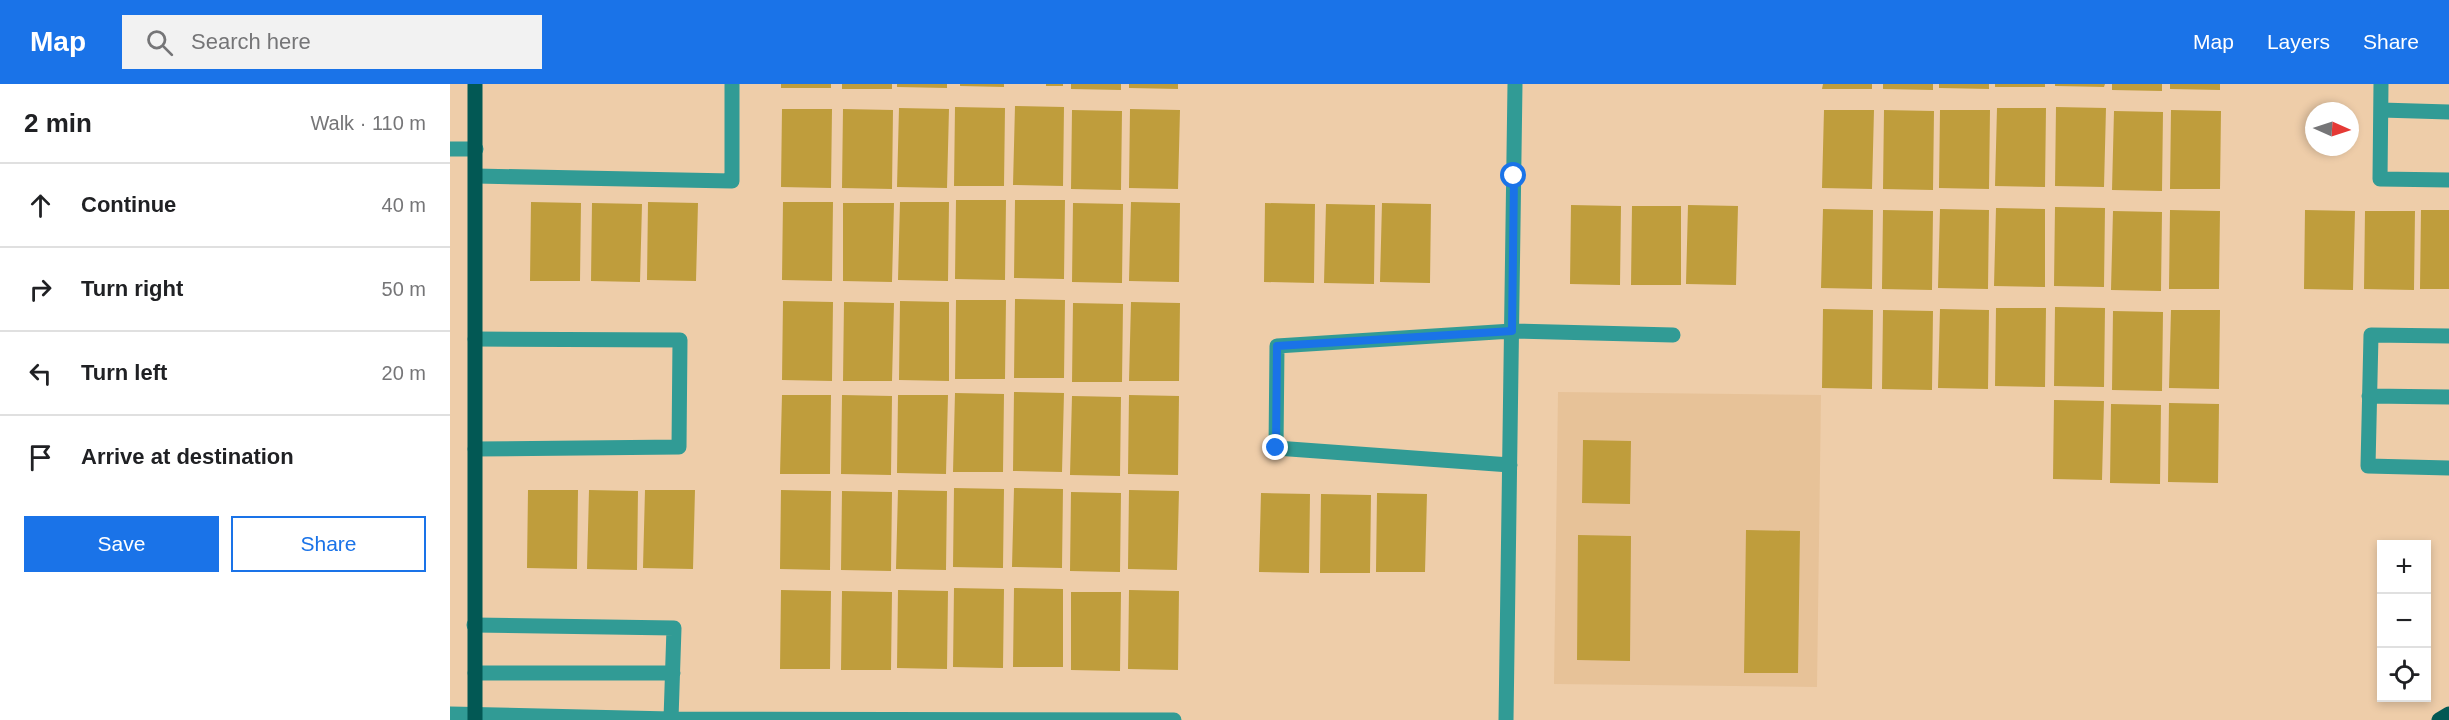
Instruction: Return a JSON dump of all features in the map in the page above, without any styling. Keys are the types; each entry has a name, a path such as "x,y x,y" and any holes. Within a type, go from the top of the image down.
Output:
{"main road":[{"path":"475,84 475,718"},
{"path":"2439,720 2449,714"}],"street":[{"path":"476,176 732,181 732,84"},
{"path":"1506,720 1515,84"},
{"path":"2381,84 2380,179 2449,180"},
{"path":"2381,110 2449,112"},
{"path":"450,149 476,149"},
{"path":"1510,465 1276,448 1277,346 1512,331 1673,335"},
{"path":"2449,336 2371,335 2367,466 2449,468"},
{"path":"475,339 680,340 679,447 475,449"},
{"path":"2369,396 2449,397"},
{"path":"474,625 674,628 671,718"},
{"path":"475,674 673,673"},
{"path":"450,714 475,718 1174,720"}],"shaded area":[{"path":"1558,392 1821,395 1817,687 1554,684"}],"building":[{"path":"781,84 831,84 831,88 781,88"},
{"path":"842,84 892,84 892,89 842,89"},
{"path":"897,84 947,84 947,88 897,87"},
{"path":"960,84 1004,84 1004,87 960,86"},
{"path":"1046,84 1063,84 1063,86 1046,86"},
{"path":"1071,84 1121,84 1121,90 1071,89"},
{"path":"1129,84 1178,84 1178,89 1129,88"},
{"path":"1823,84 1872,84 1872,89 1822,89"},
{"path":"1883,84 1933,84 1933,90 1883,89"},
{"path":"1939,84 1989,84 1989,89 1939,88"},
{"path":"1995,84 2045,84 2045,87 1995,87"},
{"path":"2055,84 2105,84 2104,87 2055,86"},
{"path":"2112,84 2162,84 2162,91 2112,90"},
{"path":"2170,84 2220,84 2220,90 2170,89"},
{"path":"1015,106 1064,107 1063,186 1013,185"},
{"path":"955,107 1005,108 1004,186 954,186"},
{"path":"2056,107 2106,108 2104,187 2055,186"},
{"path":"899,108 949,109 947,188 897,187"},
{"path":"1997,108 2046,108 2045,187 1995,186"},
{"path":"782,109 832,109 831,188 781,187"},
{"path":"843,109 893,110 892,189 842,188"},
{"path":"1130,109 1180,110 1178,189 1129,188"},
{"path":"1072,110 1122,111 1121,190 1071,189"},
{"path":"1824,110 1874,110 1872,189 1822,188"},
{"path":"1884,110 1934,111 1933,190 1883,189"},
{"path":"1940,110 1990,110 1989,189 1939,188"},
{"path":"2171,110 2221,111 2220,189 2170,189"},
{"path":"2114,111 2163,112 2162,191 2112,190"},
{"path":"956,200 1006,200 1005,280 955,279"},
{"path":"1015,200 1065,200 1064,279 1014,278"},
{"path":"531,202 581,203 580,281 530,281"},
{"path":"648,202 698,203 696,281 647,280"},
{"path":"783,202 833,202 832,281 782,280"},
{"path":"900,202 949,202 948,281 898,280"},
{"path":"1131,202 1180,203 1179,282 1129,281"},
{"path":"592,203 642,204 640,282 591,281"},
{"path":"843,203 894,203 892,282 843,281"},
{"path":"1073,203 1123,204 1122,283 1072,282"},
{"path":"1265,203 1315,204 1314,283 1264,282"},
{"path":"1382,203 1431,204 1430,283 1380,282"},
{"path":"1326,204 1375,205 1374,284 1324,283"},
{"path":"1571,205 1621,206 1620,285 1570,284"},
{"path":"1688,205 1738,206 1736,285 1686,284"},
{"path":"1632,206 1681,206 1681,285 1631,285"},
{"path":"2055,207 2105,208 2104,287 2054,286"},
{"path":"1996,208 2045,209 2045,287 1994,286"},
{"path":"1823,209 1873,210 1872,289 1821,288"},
{"path":"1940,209 1989,210 1988,289 1938,288"},
{"path":"1883,210 1933,211 1932,290 1882,289"},
{"path":"2170,210 2220,211 2219,289 2169,289"},
{"path":"2305,210 2355,211 2353,290 2304,289"},
{"path":"2421,210 2449,210 2449,289 2420,289"},
{"path":"2113,211 2162,212 2161,291 2111,290"},
{"path":"2365,211 2415,211 2414,290 2364,289"},
{"path":"1015,299 1065,300 1064,378 1014,378"},
{"path":"956,300 1006,300 1005,379 955,379"},
{"path":"783,301 833,302 832,381 782,380"},
{"path":"900,301 949,302 949,381 899,380"},
{"path":"844,302 894,303 892,381 843,381"},
{"path":"1131,302 1180,303 1179,381 1129,381"},
{"path":"1073,303 1123,304 1122,382 1072,382"},
{"path":"2055,307 2105,308 2104,387 2054,386"},
{"path":"1996,308 2046,308 2045,387 1995,386"},
{"path":"1823,309 1873,310 1872,389 1822,388"},
{"path":"1940,309 1989,310 1988,389 1938,388"},
{"path":"1883,310 1933,311 1932,390 1882,389"},
{"path":"2171,310 2220,310 2219,389 2169,388"},
{"path":"2113,311 2163,312 2162,391 2112,390"},
{"path":"1014,392 1064,393 1062,472 1013,471"},
{"path":"955,393 1004,394 1003,472 953,472"},
{"path":"782,395 831,395 830,474 780,474"},
{"path":"842,395 892,396 891,475 841,474"},
{"path":"898,395 948,395 946,474 897,473"},
{"path":"1129,395 1179,396 1178,475 1128,474"},
{"path":"1072,396 1121,397 1120,476 1070,475"},
{"path":"2054,400 2104,401 2102,480 2053,479"},
{"path":"2169,403 2219,404 2218,483 2168,482"},
{"path":"2111,404 2161,405 2160,484 2110,483"},
{"path":"1583,440 1631,441 1630,504 1582,503"},
{"path":"954,488 1004,489 1003,568 953,567"},
{"path":"1014,488 1063,489 1062,568 1012,567"},
{"path":"528,490 578,490 577,569 527,568"},
{"path":"589,490 638,491 637,570 587,569"},
{"path":"645,490 695,490 693,569 643,568"},
{"path":"781,490 831,491 830,570 780,569"},
{"path":"898,490 947,491 946,570 896,569"},
{"path":"1129,490 1179,491 1177,570 1128,569"},
{"path":"842,491 892,492 891,571 841,570"},
{"path":"1071,492 1121,493 1120,572 1070,571"},
{"path":"1261,493 1310,494 1309,573 1259,572"},
{"path":"1377,493 1427,494 1425,572 1376,572"},
{"path":"1321,494 1371,495 1370,573 1320,573"},
{"path":"1746,530 1800,531 1798,673 1744,673"},
{"path":"1578,535 1631,536 1630,661 1577,660"},
{"path":"954,588 1004,589 1003,668 953,667"},
{"path":"1014,588 1063,589 1063,667 1013,667"},
{"path":"781,590 831,591 830,669 780,669"},
{"path":"898,590 948,591 947,669 897,668"},
{"path":"1129,590 1179,591 1178,670 1128,669"},
{"path":"842,591 892,592 891,670 841,670"},
{"path":"1071,592 1121,592 1120,671 1071,670"}],"route":[{"path":"1276,448 1277,346 1512,331 1514,176"}]}
